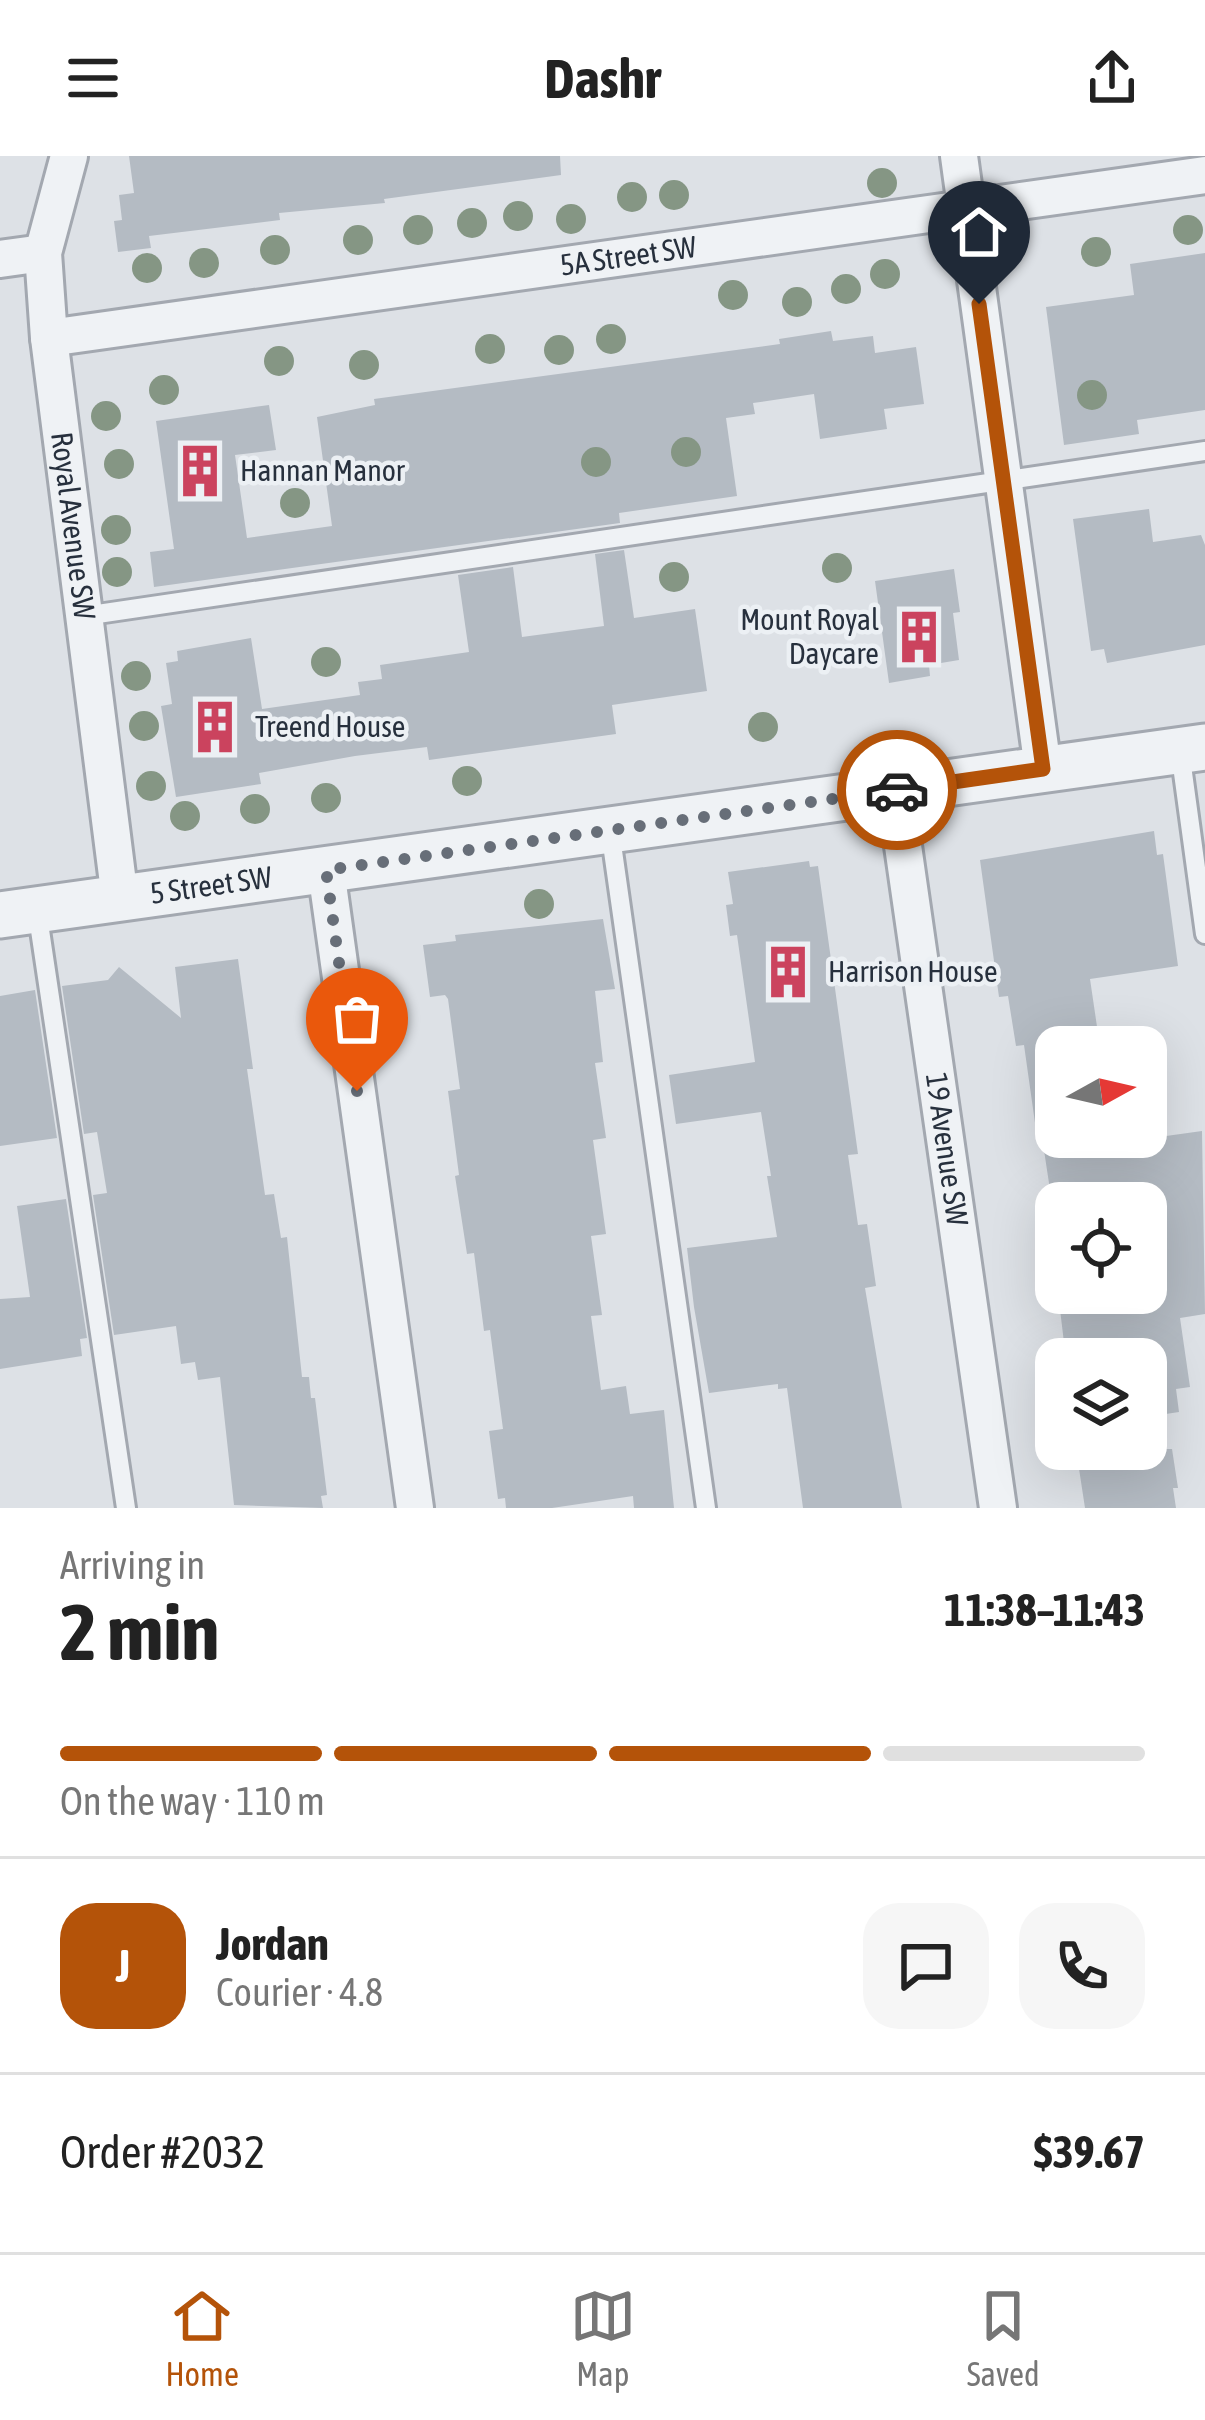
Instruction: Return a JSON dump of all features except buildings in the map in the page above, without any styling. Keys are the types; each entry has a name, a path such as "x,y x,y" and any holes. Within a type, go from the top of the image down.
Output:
{"street":[{"name":"Royal Avenue SW","path":"69,156 43,253 120,899"},
{"path":"959,156 1043,769"},
{"name":"5A Street SW","path":"50,338 1205,176"},
{"path":"0,259 43,253"},
{"name":"5 Street SW","path":"18,913 1192,749"},
{"name":"19 Avenue SW","path":"895,790 998,1508"},
{"path":"326,870 416,1508"}],"lane":[{"path":"84,616 1205,451"},
{"path":"1192,749 1205,934"},
{"path":"610,830 706,1508"},
{"path":"18,913 126,1508"}],"way so far":[{"path":"357,1091 326,870 897,790"}],"place":[{"name":"Hannan Manor","path":"200,471"},
{"name":"Mount Royal Daycare","path":"919,637"},
{"name":"Treend House","path":"215,727"},
{"name":"Harrison House","path":"788,972"}],"route":[{"path":"897,790 1043,769 979,304"}]}
